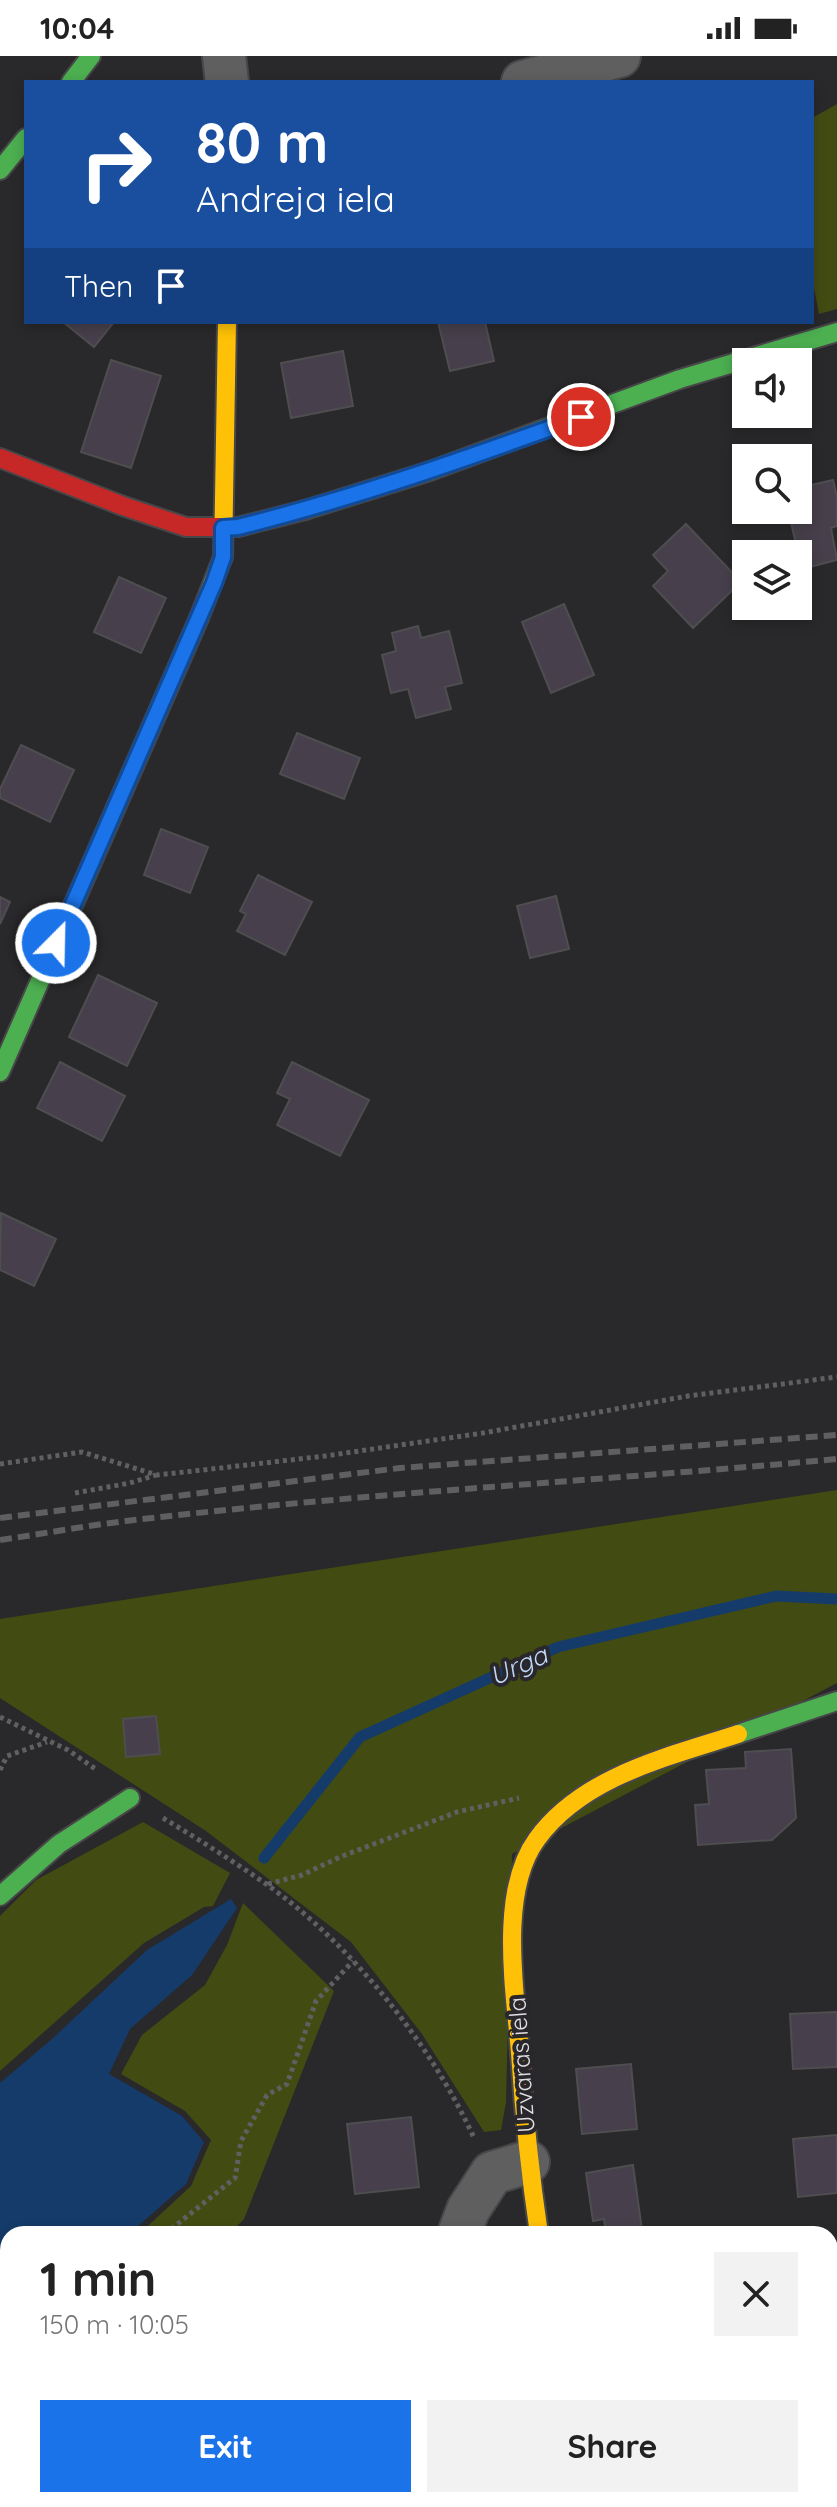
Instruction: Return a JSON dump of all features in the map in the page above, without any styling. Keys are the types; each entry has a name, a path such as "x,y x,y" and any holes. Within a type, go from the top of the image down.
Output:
{"street":[{"path":"73,80 91,56"},
{"path":"224,56 227,80"},
{"path":"530,80 619,56"},
{"path":"0,170 24,140"},
{"path":"0,1072 190,642 223,557 227,324"},
{"path":"0,458 186,527 238,527 324,505 430,471 680,379 837,332"},
{"name":"Uzvaras iela","path":"535,2226 510,2168 511,1942 516,1895 523,1867 536,1840 561,1813 592,1789 658,1760 837,1701"},
{"path":"0,1896 59,1844 130,1798"},
{"path":"462,2226 468,2210 510,2168"}],"path":[{"path":"75,1493 157,1475 325,1456 483,1433 688,1396 837,1377"},
{"path":"0,1464 82,1452 157,1475"},
{"path":"0,1717 48,1742 7,1756 0,1770"},
{"path":"267,1885 302,1875 457,1812 534,1794"},
{"path":"229,1859 267,1885 353,1961 401,2018 463,2114 510,2168"},
{"path":"175,2226 235,2178 241,2141 267,2095 287,2084 316,2001 353,1961"}],"green space":[{"path":"837,104 837,309 819,314 814,288 814,117"},
{"path":"837,1490 837,1683 512,1854 506,2102 501,2130 484,2132 422,2034 351,1942 206,1831 0,1698 0,1619"},
{"path":"143,1822 230,1873 213,1906 204,1907 144,1943 0,2071 0,1916 36,1880"},
{"path":"243,1903 334,1991 244,2219 237,2226 148,2226 191,2186 211,2140 185,2111 121,2074 142,2035 205,1985 227,1945"}],"water":[{"path":"231,1899 237,1908 192,1975 130,2029 109,2074 182,2116 204,2142 186,2184 138,2226 0,2226 0,2083 147,1950"}],"building":[{"path":"65,324 112,324 94,347"},
{"path":"438,324 485,324 494,361 450,371"},
{"path":"343,351 353,406 291,418 281,363"},
{"path":"111,360 161,376 131,468 81,452"},
{"path":"833,480 837,497 837,526 831,528 837,560 812,566 812,540 795,540 791,524 812,524 812,485"},
{"path":"686,524 732,573 732,591 693,628 653,586 668,571 653,555"},
{"path":"119,577 166,598 141,653 94,632"},
{"path":"564,604 594,675 551,693 522,622"},
{"path":"418,626 421,638 449,631 462,683 445,687 451,709 416,718 408,689 391,693 382,655 396,651 392,633"},
{"path":"297,733 360,758 344,799 280,774"},
{"path":"21,745 74,770 50,822 0,798 0,789"},
{"path":"161,829 208,847 190,893 144,875"},
{"path":"258,875 312,902 285,955 237,931 246,914 240,911"},
{"path":"556,896 569,949 530,958 517,906"},
{"path":"0,897 10,902 0,924"},
{"path":"98,975 157,1003 127,1066 69,1037"},
{"path":"60,1062 125,1096 102,1141 37,1108"},
{"path":"292,1062 369,1100 340,1156 277,1125 290,1099 277,1093"},
{"path":"1,1213 56,1239 34,1286 0,1270"},
{"path":"156,1716 160,1754 126,1757 123,1719"},
{"path":"791,1749 796,1818 772,1840 698,1845 695,1805 709,1804 706,1770 746,1768 745,1752"},
{"path":"837,2012 837,2067 793,2069 790,2014"},
{"path":"631,2064 637,2129 582,2134 576,2069"},
{"path":"411,2117 419,2187 355,2194 347,2124"},
{"path":"837,2135 837,2193 798,2197 793,2139"},
{"path":"633,2165 641,2226 605,2226 604,2219 593,2221 586,2173"}],"waterway":[{"name":"Urga","path":"264,1858 360,1737 558,1647 776,1596 837,1599"}],"railway":[{"path":"0,1518 400,1468 837,1435"},
{"path":"0,1540 215,1511 837,1459"}],"traffic: fast":[{"path":"73,80 91,56"},
{"path":"0,170 24,140"},
{"path":"305,510 430,471 680,379 837,332"},
{"path":"0,1072 199,618"},
{"path":"738,1734 837,1701"},
{"path":"0,1896 59,1844 130,1798"}],"traffic: slow":[{"path":"199,618 223,557 227,324"},
{"path":"538,2226 513,1972 513,1914 525,1861 537,1839 556,1817 602,1784 656,1761 738,1734"}],"traffic: jam":[{"path":"0,458 186,527 238,527 305,510"}],"route":[{"path":"56,943 214,583 223,557 223,528 324,505 581,417"}]}
